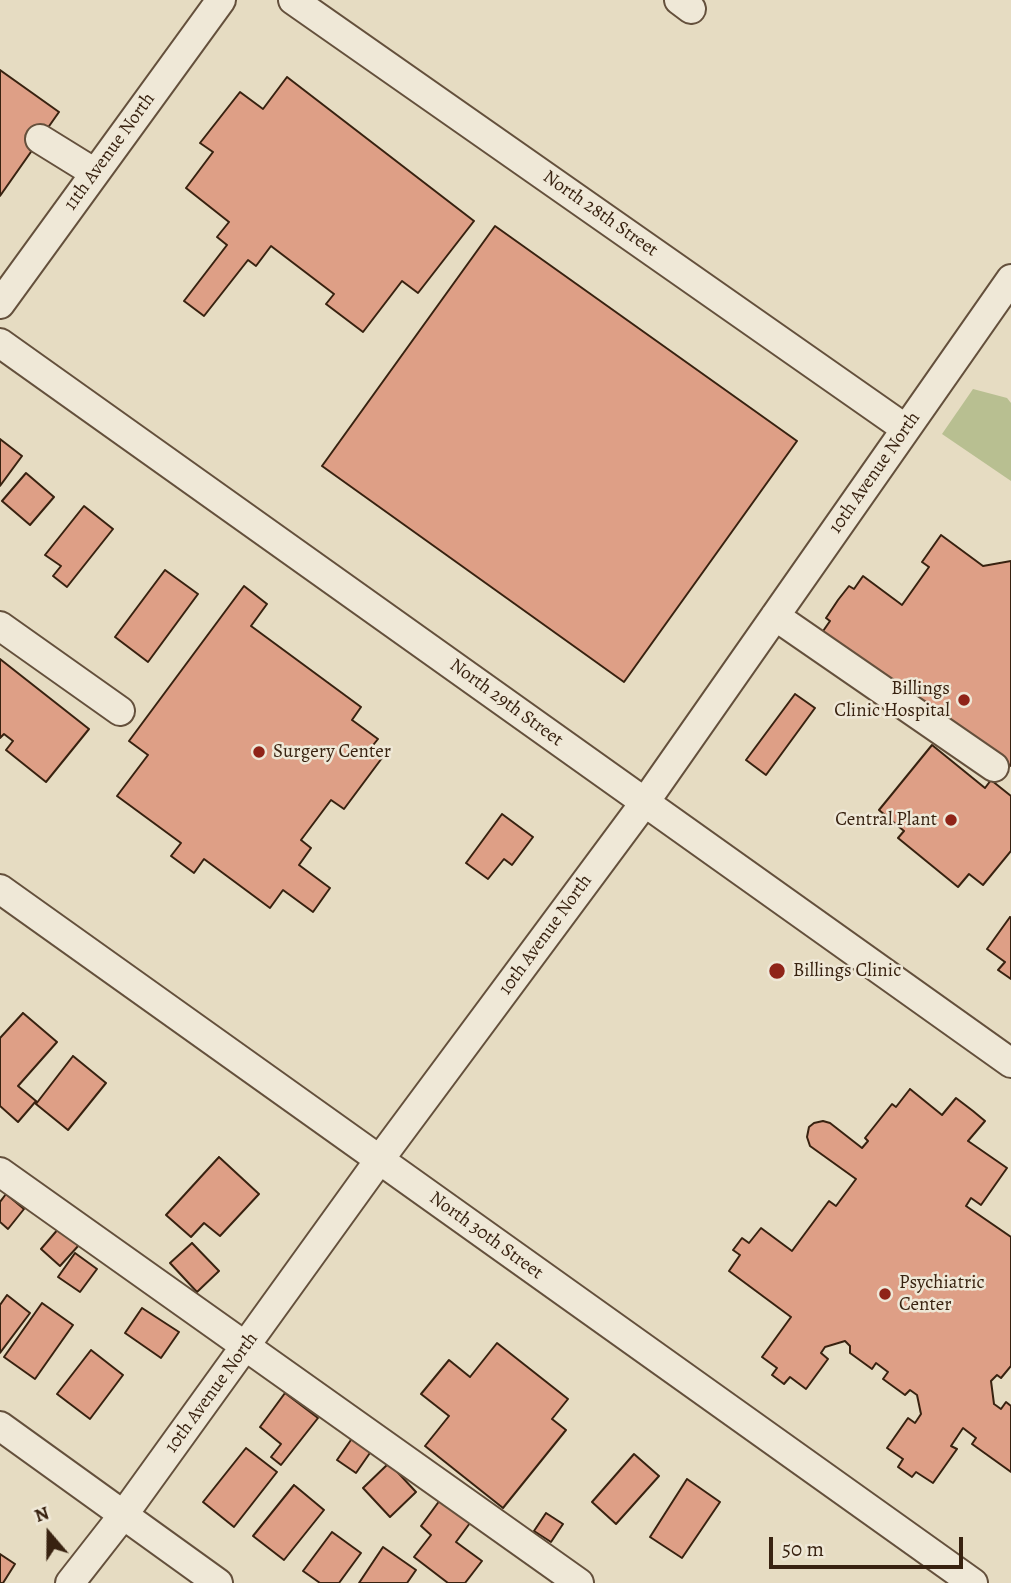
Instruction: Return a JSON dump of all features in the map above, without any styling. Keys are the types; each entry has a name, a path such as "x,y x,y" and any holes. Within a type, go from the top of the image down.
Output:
{"street":[{"name":"11th Avenue North","path":"0,304 221,0"},
{"name":"North 28th Street","path":"293,0 906,429"},
{"path":"40,139 95,173"},
{"name":"10th Avenue North","path":"70,1583 124,1514 380,1159 645,802 1011,279"},
{"name":"North 29th Street","path":"0,343 1011,1063"},
{"path":"775,616 994,767"},
{"path":"0,626 120,711"},
{"name":"North 30th Street","path":"0,889 973,1583"},
{"path":"0,1172 579,1583"},
{"path":"0,1426 218,1583"}],"green space":[{"path":"973,389 1007,398 1011,403 1011,481 942,434"}],"building":[{"path":"0,70 59,112 0,196"},
{"path":"287,77 474,221 418,293 402,281 363,332 326,304 334,294 271,246 256,266 248,260 204,316 184,301 227,245 217,237 229,222 186,188 213,152 200,143 240,92 263,109"},
{"path":"495,226 797,441 624,682 322,466"},
{"path":"0,439 22,456 0,486"},
{"path":"26,473 54,497 30,525 2,501"},
{"path":"84,506 113,529 67,587 53,576 61,566 45,555"},
{"name":"Billings Clinic Hospital","path":"941,535 983,566 1011,561 1011,766 821,634 830,621 826,618 838,600 849,586 854,589 863,576 902,605 929,567 922,562"},
{"path":"165,570 198,594 148,662 115,637"},
{"name":"Surgery Center","path":"244,586 267,604 251,626 361,707 352,720 378,739 370,749 382,758 344,809 331,800 301,840 311,848 299,865 330,888 313,912 283,890 270,908 204,859 194,873 171,856 181,843 117,796 148,755 129,741"},
{"path":"0,659 89,729 46,782 6,750 13,741 4,734 0,738"},
{"path":"795,694 815,708 766,775 746,760"},
{"name":"Central Plant","path":"932,745 985,788 991,780 1011,796 1011,851 983,885 969,874 958,887 898,838 904,831 879,810"},
{"path":"502,814 533,837 512,865 504,859 488,879 466,863"},
{"path":"1010,917 1011,979 998,970 1005,962 987,949"},
{"path":"23,1013 57,1042 18,1086 36,1101 18,1122 0,1106 0,1038"},
{"path":"73,1056 106,1083 68,1130 36,1104"},
{"name":"Psychiatric Center","path":"910,1089 942,1115 956,1098 973,1111 985,1121 968,1141 1007,1168 981,1205 971,1198 966,1206 1011,1237 1011,1366 1001,1378 997,1375 991,1381 994,1404 1001,1409 1006,1402 1011,1406 1011,1472 972,1444 976,1438 963,1428 951,1446 957,1449 933,1483 916,1472 912,1477 898,1467 903,1459 887,1448 908,1418 915,1423 921,1414 917,1395 910,1390 905,1395 883,1379 888,1372 876,1363 872,1369 850,1353 850,1346 845,1341 825,1347 821,1353 828,1359 806,1389 790,1377 784,1384 772,1375 777,1368 762,1357 791,1317 729,1271 740,1255 733,1250 742,1238 749,1243 761,1228 792,1251 829,1201 836,1206 856,1179 810,1146 807,1137 809,1127 823,1121 830,1123 862,1148 868,1141 865,1138 892,1104 896,1107"},
{"path":"219,1157 259,1194 220,1236 204,1223 191,1237 166,1215"},
{"path":"6,1194 24,1209 8,1229 0,1222 0,1202"},
{"path":"59,1228 79,1245 60,1266 41,1249"},
{"path":"192,1243 219,1271 197,1292 170,1263"},
{"path":"75,1253 97,1269 80,1292 58,1277"},
{"path":"7,1295 30,1313 0,1353 0,1305"},
{"path":"42,1303 73,1325 35,1379 4,1357"},
{"path":"142,1308 179,1332 161,1358 125,1333"},
{"path":"497,1343 568,1399 552,1419 566,1430 503,1508 425,1446 449,1416 421,1394 449,1360 470,1377"},
{"path":"91,1350 123,1375 90,1419 57,1394"},
{"path":"285,1393 318,1418 281,1465 271,1457 281,1444 260,1427"},
{"path":"353,1437 372,1450 356,1473 337,1460"},
{"path":"246,1448 277,1472 234,1527 203,1502"},
{"path":"634,1454 659,1476 616,1524 592,1502"},
{"path":"389,1463 416,1492 390,1517 363,1488"},
{"path":"687,1479 720,1502 682,1558 650,1537"},
{"path":"294,1485 324,1510 284,1560 253,1536"},
{"path":"440,1500 470,1523 456,1542 482,1561 465,1583 448,1583 414,1557 431,1535 421,1526"},
{"path":"546,1513 563,1524 551,1542 534,1531"},
{"path":"332,1532 361,1553 339,1583 320,1583 303,1571"},
{"path":"383,1547 416,1570 407,1583 359,1583"},
{"path":"0,1554 15,1564 3,1583 0,1583"}],"place":[{"name":"Billings Clinic Hospital","path":"964,700"},
{"name":"Surgery Center","path":"259,752"},
{"name":"Central Plant","path":"951,820"},
{"name":"Billings Clinic","path":"777,971"},
{"name":"Psychiatric Center","path":"885,1294"}]}
